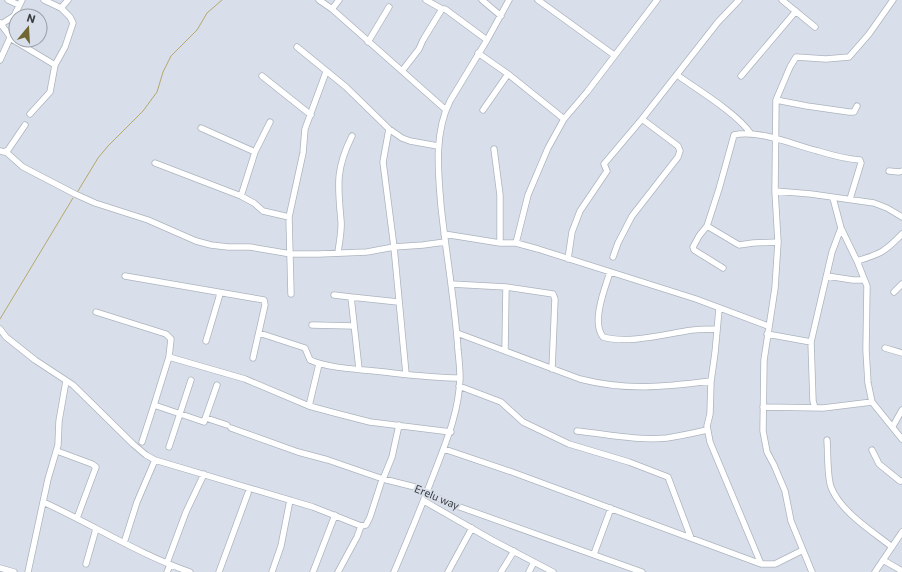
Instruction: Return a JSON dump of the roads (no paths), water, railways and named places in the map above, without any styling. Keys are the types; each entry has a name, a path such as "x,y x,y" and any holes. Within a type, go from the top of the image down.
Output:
{"street":[{"path":"8,0 21,3 14,16 1,24 8,35"},
{"path":"30,114 50,92 55,65 65,47 73,23 70,17 61,8 44,0"},
{"path":"61,8 68,0"},
{"path":"318,0 332,9 446,110"},
{"path":"332,9 339,0"},
{"path":"426,0 442,9 445,9 487,40"},
{"path":"482,0 501,16"},
{"path":"394,572 451,432 457,409 460,378 457,333 439,185 438,146 442,125 446,110 509,0"},
{"path":"538,0 614,55"},
{"path":"516,243 528,195 548,148 564,119 587,92 657,0"},
{"path":"568,258 572,232 580,211 607,171 604,164 642,119 718,22 739,0"},
{"path":"782,0 816,27"},
{"path":"812,572 791,521 785,491 765,444 763,431 764,360 768,326 776,282 778,242 775,191 776,100 790,67 796,57 826,59 849,57 869,34 892,0"},
{"path":"368,42 389,7"},
{"path":"402,71 419,49 442,9"},
{"path":"741,76 796,11"},
{"path":"0,60 8,42"},
{"path":"296,47 346,87 389,129 402,138 410,141 438,146"},
{"path":"27,48 55,65"},
{"path":"478,53 508,74 564,119"},
{"path":"291,294 289,217 303,153 305,129 326,72"},
{"path":"483,110 508,74"},
{"path":"677,75 733,115 747,128 751,134"},
{"path":"262,76 311,115"},
{"path":"776,100 849,112 854,112 857,106"},
{"path":"613,257 618,243 632,216 678,157 680,151 678,146 642,119"},
{"path":"241,196 255,152 270,122"},
{"path":"25,125 3,151 22,167 95,203 148,220 203,243 219,246 258,248 290,254 367,252 445,242"},
{"path":"201,128 255,152"},
{"path":"389,129 383,162 394,248 406,374"},
{"path":"723,268 694,250 693,247 706,226 719,189 732,137 734,135 751,134 775,138 818,151 860,160 861,163 850,199"},
{"path":"338,253 341,222 338,196 338,175 343,152 352,136"},
{"path":"494,149 500,195 500,243"},
{"path":"155,163 241,196 254,203 262,211 289,217"},
{"path":"889,171 902,171"},
{"path":"775,191 811,194 874,203 887,208 902,217"},
{"path":"833,198 841,228 867,286 866,365 872,402 902,439"},
{"path":"706,226 739,245 778,242"},
{"path":"816,408 813,401 810,342 832,252 841,228"},
{"path":"444,234 500,243 516,243 538,249 696,300 768,326"},
{"path":"857,261 879,254 894,244 902,234"},
{"path":"610,272 599,306 599,330 603,337 615,339 654,337 686,331 717,329"},
{"path":"125,276 220,294 264,300 265,305 253,358"},
{"path":"827,276 864,280"},
{"path":"451,284 506,287 549,292 554,294 552,368"},
{"path":"894,292 902,284"},
{"path":"504,352 506,287"},
{"path":"206,341 220,294"},
{"path":"334,295 398,302"},
{"path":"352,297 359,369"},
{"path":"719,309 711,381 711,411 707,430 710,442 761,564"},
{"path":"96,312 166,334 171,339 169,357 142,442"},
{"path":"312,325 354,326"},
{"path":"0,329 10,340 44,367 80,392 133,444 146,455 155,460 290,500 335,515 361,526 366,525 370,517 392,457 399,425"},
{"path":"259,333 302,346 306,349 310,360 319,364 437,378 460,378"},
{"path":"457,333 504,352 580,379 616,387 642,388 674,386 711,381"},
{"path":"767,334 810,342"},
{"path":"885,348 902,353"},
{"path":"169,357 245,379 309,406 370,422 451,432"},
{"path":"309,406 319,364"},
{"path":"169,447 191,380"},
{"path":"28,572 48,478 57,451 59,421 66,381"},
{"path":"206,418 217,385"},
{"path":"459,386 501,402 523,422 569,444 629,462 668,477 691,538"},
{"path":"763,407 816,408 872,402"},
{"path":"154,405 180,414"},
{"path":"893,426 902,410"},
{"name":"Erelu way","path":"180,414 203,422 206,418 290,450 328,460 382,481 412,486 457,506 642,572"},
{"path":"577,431 626,437 666,438 707,430"},
{"path":"827,440 830,483 833,492 852,516 892,547"},
{"path":"444,449 611,508 761,564 775,564 803,550"},
{"path":"872,450 879,464 902,481"},
{"path":"57,451 92,464 96,467 77,518"},
{"path":"124,543 137,502 155,460"},
{"path":"167,572 168,564 186,512 204,474"},
{"path":"219,572 248,493"},
{"path":"272,572 281,546 290,500"},
{"path":"424,501 553,572"},
{"path":"43,502 168,564 190,572"},
{"path":"594,554 611,508"},
{"path":"313,572 335,515"},
{"path":"338,572 357,537 361,526"},
{"path":"448,572 472,528"},
{"path":"86,564 96,529"},
{"path":"875,572 902,532"},
{"path":"502,572 514,551"},
{"path":"883,560 902,571"},
{"path":"529,572 534,562"},
{"path":"0,568 14,572"}],"waterway":[{"path":"78,191 98,158 143,111 157,92 163,72 171,56 197,30 207,13 222,0"},
{"path":"0,319 73,198"}]}
